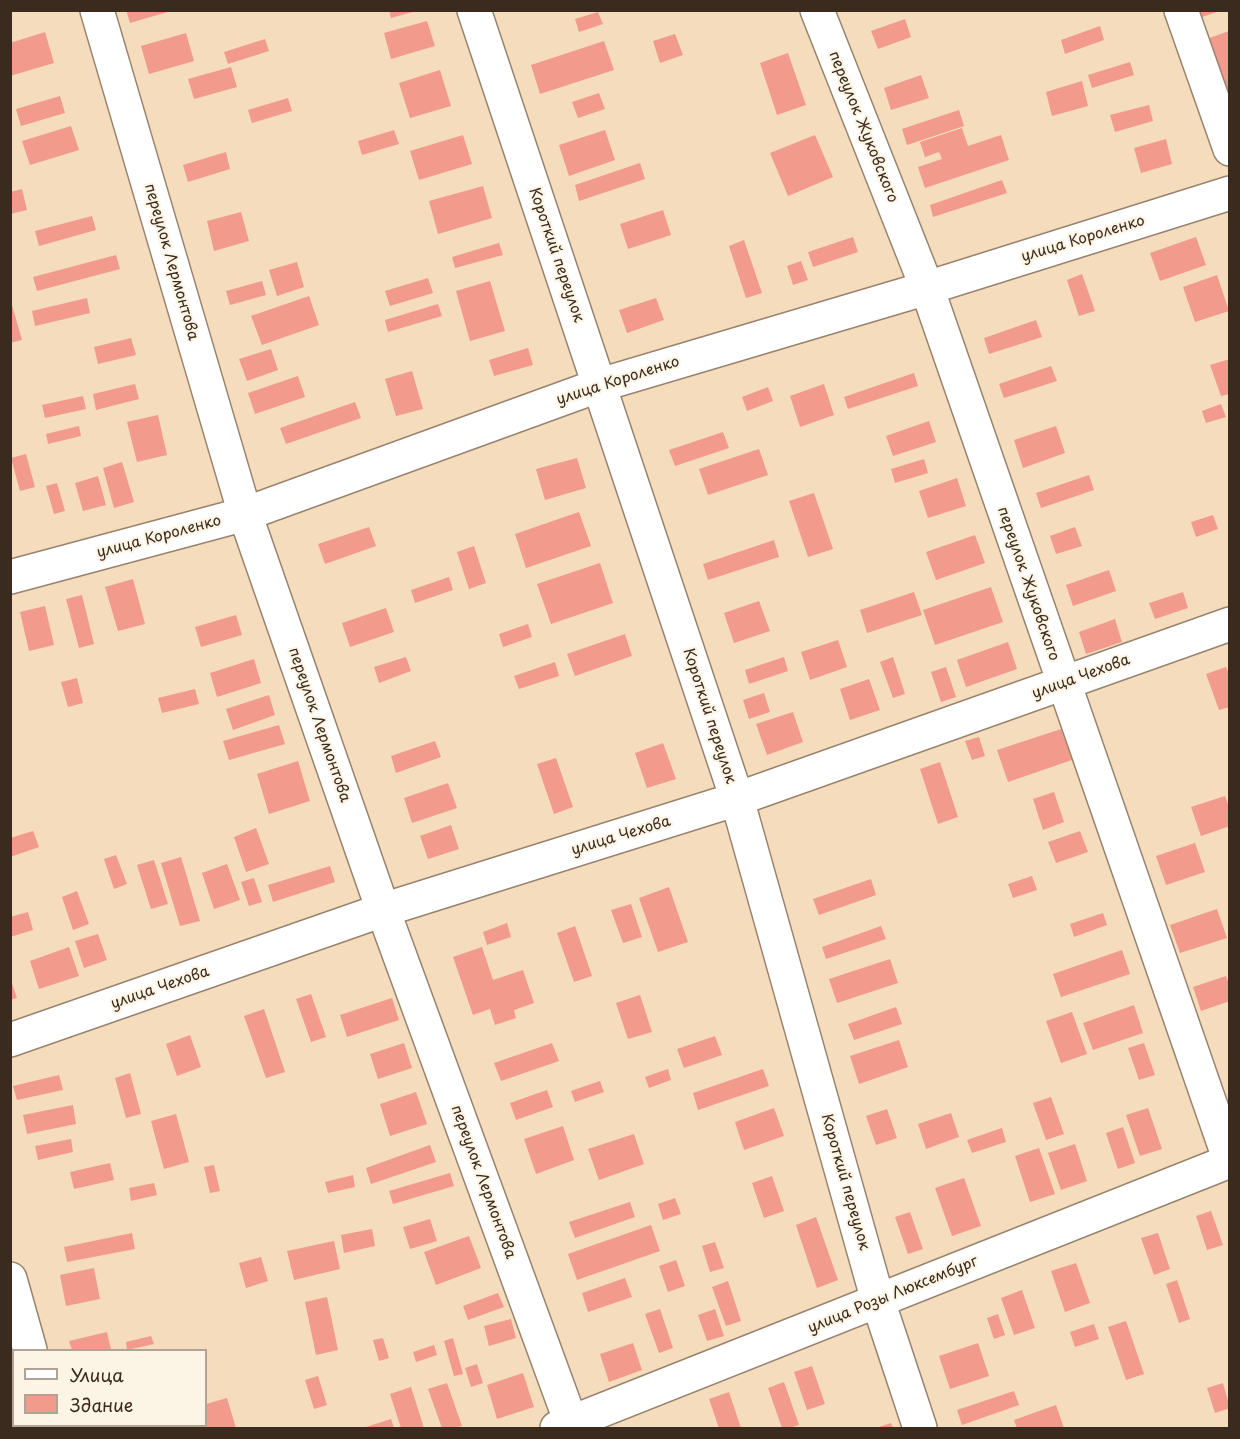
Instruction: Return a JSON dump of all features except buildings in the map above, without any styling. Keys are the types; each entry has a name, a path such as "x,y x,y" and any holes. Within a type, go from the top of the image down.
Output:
{"street":[{"name":"переулок Лермонтова","path":"97,10 245,514 567,1427"},
{"name":"Короткий переулок","path":"474,10 737,799 879,1301 920,1428"},
{"name":"переулок Жуковского","path":"817,10 927,288 1062,684 1230,1161"},
{"path":"1181,10 1230,149"},
{"name":"улица Короленко","path":"10,578 245,514 600,385 927,288 1230,193"},
{"name":"улица Чехова","path":"10,1040 383,910 737,799 1230,624"},
{"name":"улица Розы Люксембург","path":"567,1427 1230,1161"},
{"path":"10,1279 30,1349"}]}
